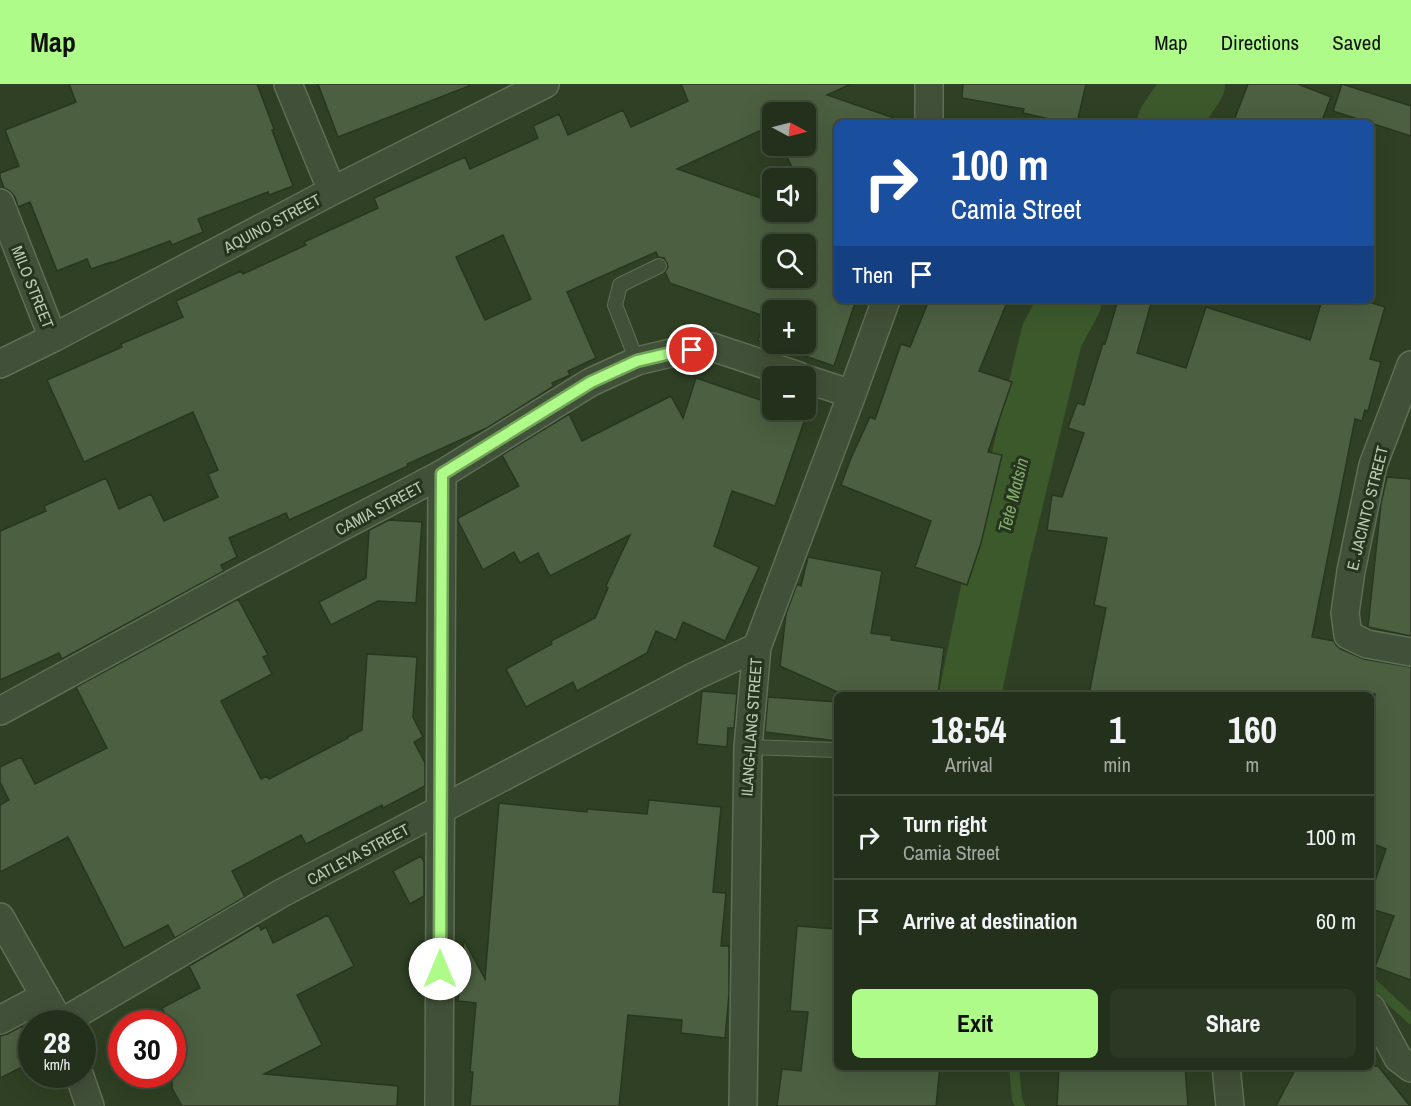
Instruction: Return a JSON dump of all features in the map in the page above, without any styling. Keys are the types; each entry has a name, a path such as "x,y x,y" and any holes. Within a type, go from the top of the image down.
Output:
{"street":[{"path":"288,84 332,191"},
{"name":"AQUINO STREET","path":"0,364 332,191 545,84"},
{"path":"929,84 929,120"},
{"name":"MILO STREET","path":"0,203 53,338"},
{"name":"ILANG-ILANG STREET","path":"742,1106 748,747 757,647 885,303"},
{"name":"CAMIA STREET","path":"0,711 238,581 442,474 591,382 637,361 712,347 769,366"},
{"name":"E. JACINTO STREET","path":"1411,365 1374,465 1351,571 1345,613 1348,635 1367,644 1411,652"},
{"path":"816,382 852,394"},
{"path":"439,1106 442,474"},
{"name":"CATLEYA STREET","path":"83,1010 280,894 695,676 757,647"},
{"path":"0,917 53,1010"},
{"path":"0,1020 45,996"},
{"path":"1374,1014 1398,1058 1411,1068"},
{"path":"1226,1070 1230,1106"},
{"path":"84,1088 90,1106"}],"lane":[{"path":"637,361 615,304 620,285 659,266"},
{"path":"748,747 834,750"}],"building":[{"path":"69,84 257,84 293,186 269,195 268,192 198,219 203,232 172,245 170,241 91,269 87,259 57,271 30,202 18,207 15,197 4,188 0,173 19,166 5,130 76,102"},
{"path":"318,84 469,84 469,86 338,137"},
{"path":"681,84 851,84 827,95 894,118 894,120 834,120 834,303 855,303 834,366 799,354 816,354 816,300 762,300 762,315 670,283 665,272 668,267 667,263 664,258 658,257 656,252 567,292 596,358 568,371 570,375 552,383 554,386 487,428 407,464 408,466 289,520 286,513 229,538 237,557 221,565 224,571 62,659 59,653 0,680 0,531 46,511 44,506 106,478 119,509 151,494 164,521 218,497 208,474 218,470 193,412 84,462 47,380 183,317 176,301 241,271 243,274 306,245 304,242 378,208 374,198 465,157 470,169 538,138 533,126 559,114 568,135 623,110 631,127 688,101","holes":["762,102 816,102 816,156 787,156 792,168 816,168 816,222 762,222 762,199 677,169 762,130","503,235 531,299 485,320 456,257"]},
{"path":"963,84 1086,84 1078,120 1054,120 1023,113 1024,109 962,98"},
{"path":"1248,84 1298,84 1331,97 1322,120 1234,120"},
{"path":"1342,84 1411,106 1411,136 1374,124 1374,120 1361,120 1333,111"},
{"path":"928,303 1007,303 979,371 1012,382 988,452 1002,455 981,543 967,585 915,567 931,521 841,485 870,417 875,419 901,344 910,347"},
{"path":"1117,303 1151,303 1137,353 1186,368 1206,307 1310,340 1321,303 1372,303 1385,307 1370,359 1381,362 1368,411 1365,410 1362,421 1355,419 1312,637 1334,641 1341,649 1364,659 1411,667 1411,980 1375,967 1394,916 1374,910 1374,884 1386,849 1374,844 1374,692 1089,692 1106,608 1094,605 1107,538 1047,530 1052,495 1062,497 1084,433 1068,428 1077,403 1084,405 1103,343 1105,344"},
{"path":"762,330 762,341 758,340"},
{"path":"696,378 762,401 762,420 805,420 775,506 732,491 714,546 759,567 725,641 683,622 676,640 656,631 647,653 577,691 573,682 526,707 506,669 552,644 551,641 595,618 608,588 606,586 630,535 550,576 538,553 520,563 514,552 483,570 458,518 519,486 502,455 569,414 582,441 671,396 683,418"},
{"path":"1387,477 1411,479 1411,636 1368,627 1381,503"},
{"path":"389,520 422,522 416,603 378,601 331,625 319,602 366,578 369,530"},
{"path":"808,557 882,571 871,633 892,636 891,640 944,648 938,692 838,692 780,666 786,614 797,584 801,586"},
{"path":"238,599 268,655 263,657 272,674 221,701 261,779 267,776 269,779 362,730 367,654 417,657 413,717 423,737 414,742 425,763 425,786 306,844 301,835 232,871 245,897 175,938 168,925 124,948 68,837 0,872 0,805 9,800 0,782 0,767 21,757 35,784 107,748 76,687"},
{"path":"702,691 737,694 734,728 728,728 727,747 697,744"},
{"path":"768,697 834,702 834,741 765,732"},
{"path":"649,800 721,807 713,892 726,893 721,946 729,946 729,995 725,1038 681,1033 682,1020 628,1015 619,1106 470,1106 473,1072 470,1072 476,1003 458,1001 464,940 485,979 499,803 587,812 587,809 647,814"},
{"path":"421,856 424,862 424,896 410,904 393,871"},
{"path":"328,915 354,966 297,995 322,1045 264,1074 398,1086 397,1106 182,1106 172,1088 186,1088 186,1010 163,1010 162,1008 200,988 189,966 259,925 261,930 266,927 273,943"},
{"path":"797,926 834,929 834,1070 940,1070 936,1106 777,1106 782,1069 801,1071 808,1012 790,1011"},
{"path":"18,1028 18,1069 0,1078 0,1036"},
{"path":"1374,1066 1378,1066 1410,1106 1276,1106 1295,1070 1374,1070"},
{"path":"1059,1070 1185,1070 1188,1106 1057,1106"}],"waterway":[{"name":"Tete Matsin","path":"1170,120 1194,84"},
{"name":"Tete Matsin","path":"970,692 1000,551 1052,335 1069,303"},
{"path":"1374,985 1411,1019"},
{"path":"1014,1070 1017,1099 1020,1106"}],"route":[{"path":"440,969 442,474 591,382 637,361 692,350"}]}
